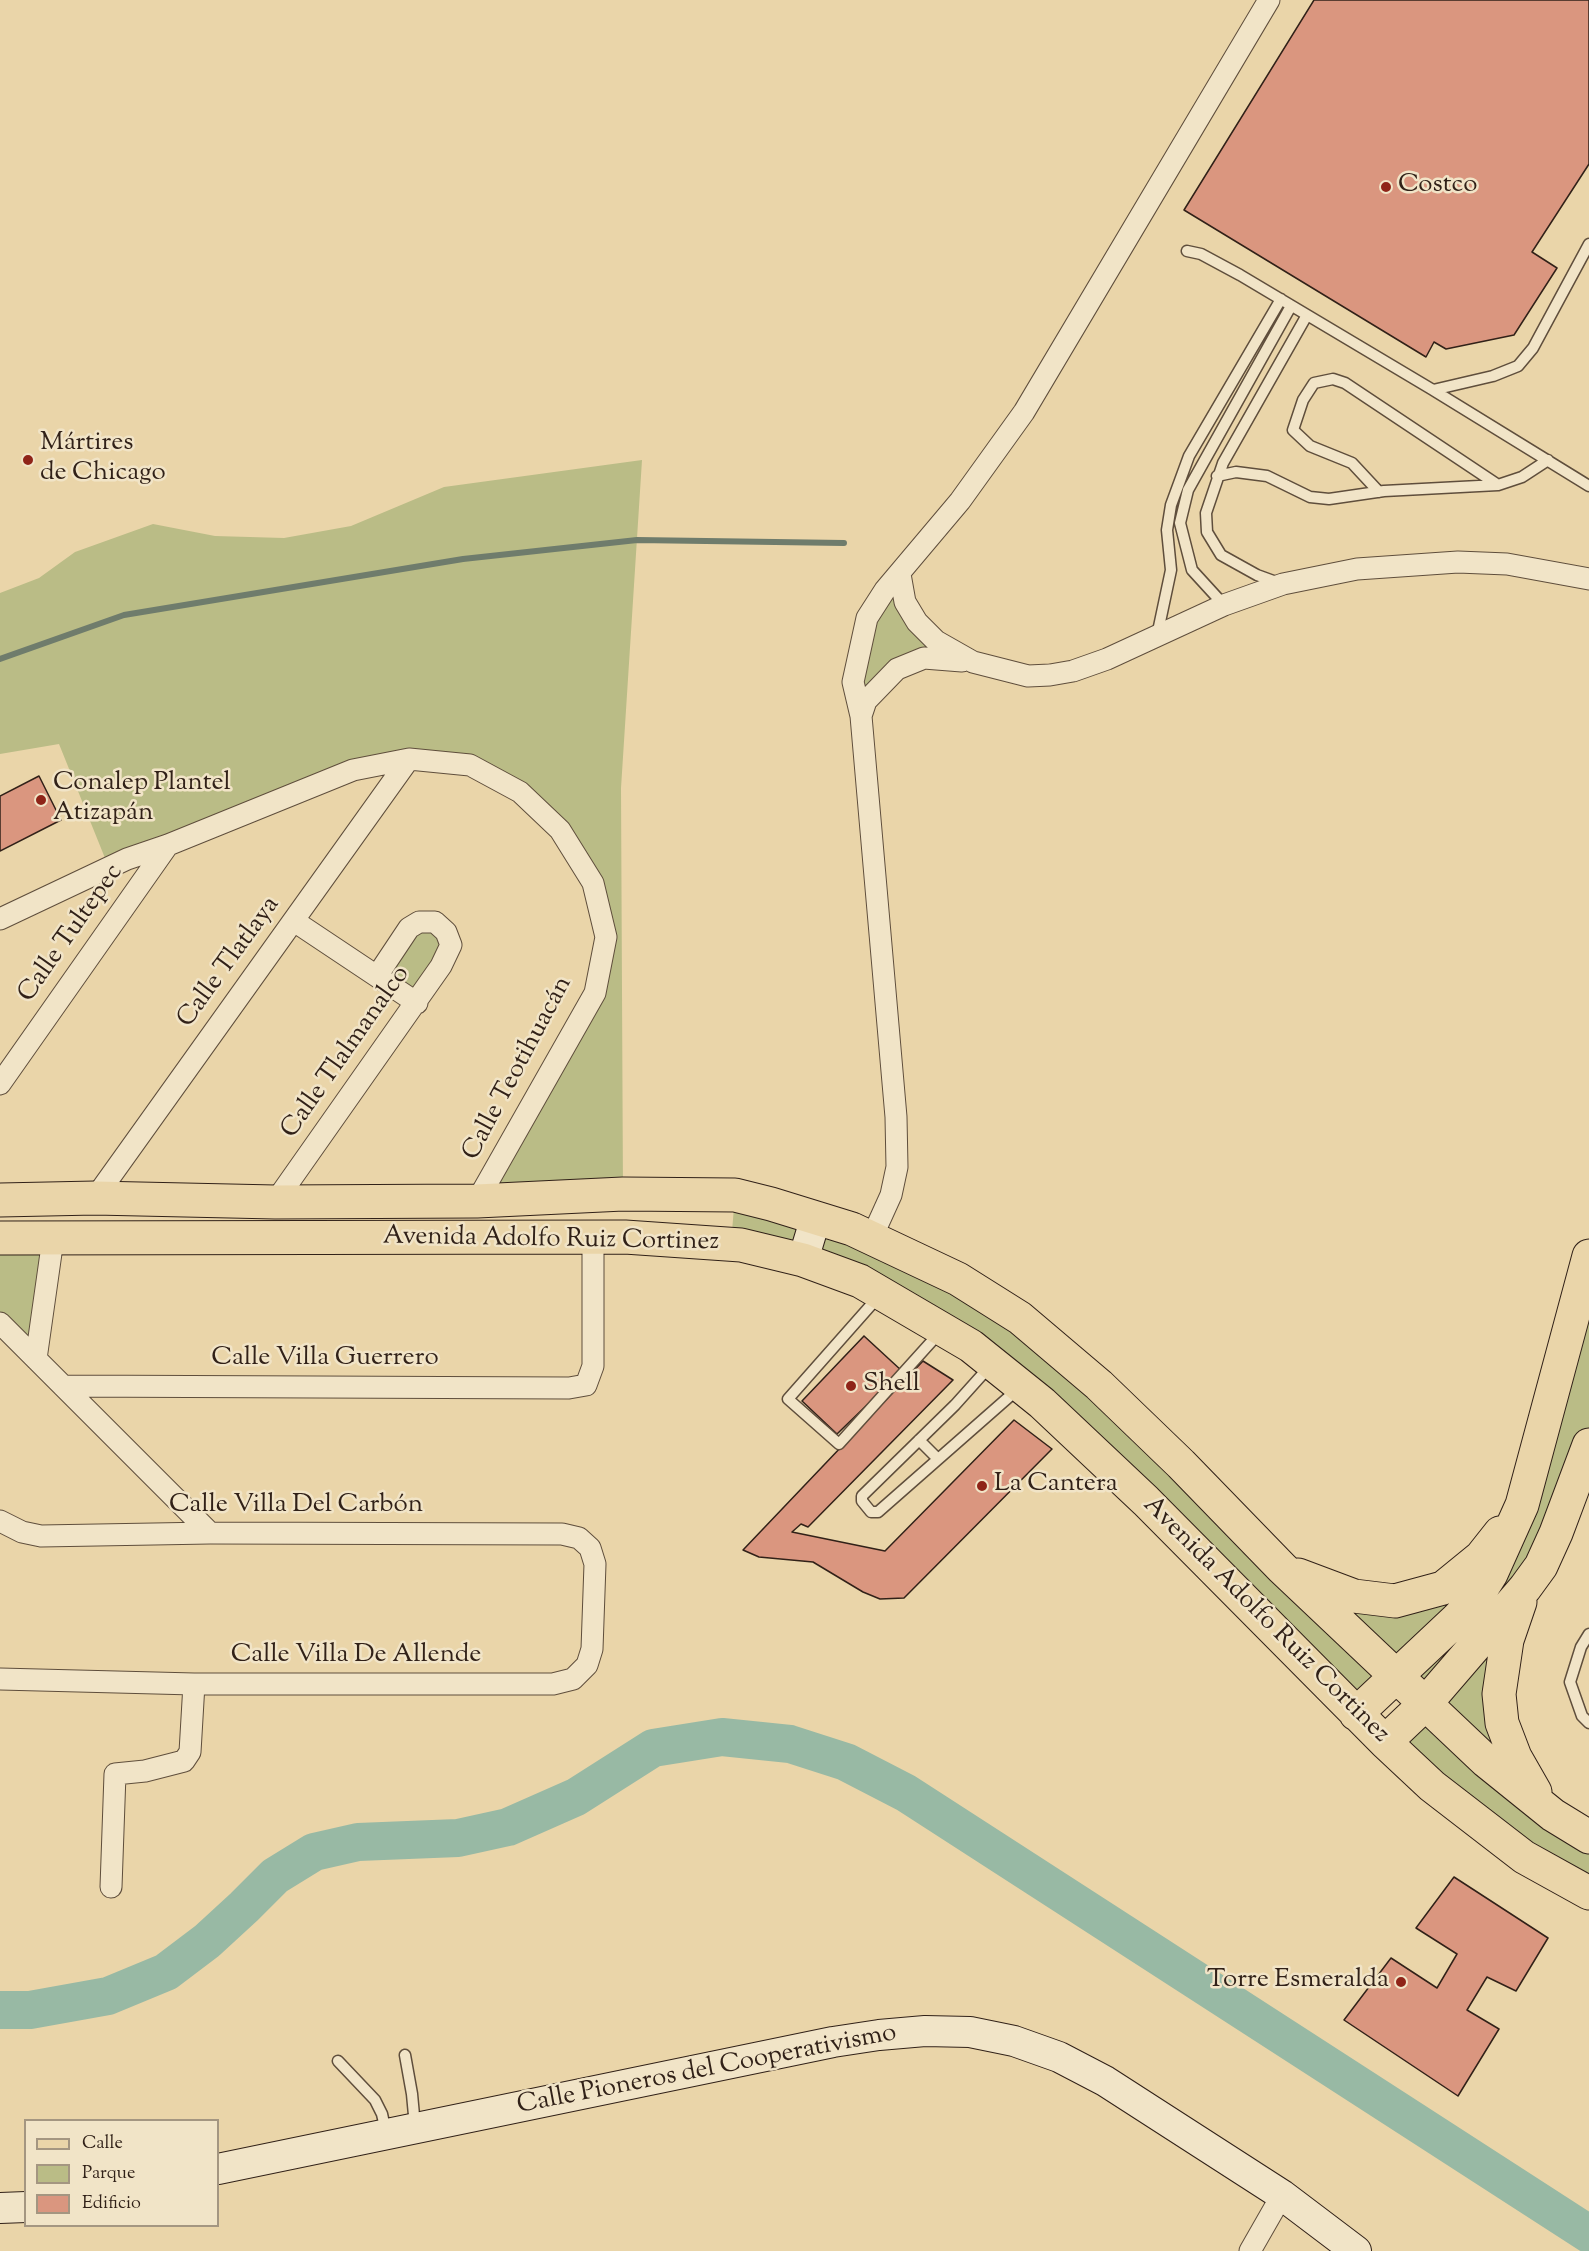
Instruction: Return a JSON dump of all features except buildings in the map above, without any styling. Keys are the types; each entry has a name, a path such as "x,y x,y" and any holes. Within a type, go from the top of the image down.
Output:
{"main road":[{"name":"Avenida Adolfo Ruiz Cortinez","path":"0,1200 95,1198 275,1202 477,1201 623,1194 735,1195 816,1217 872,1237 958,1279 1020,1318 1099,1385 1181,1464 1282,1568 1486,1761 1553,1815 1589,1837"},
{"path":"741,1245 747,1198"},
{"name":"Avenida Adolfo Ruiz Cortinez","path":"0,1238 593,1236 741,1245 804,1260 860,1281 971,1346 1042,1403 1146,1502 1356,1714 1432,1786 1524,1857 1589,1893"},
{"path":"1356,1714 1457,1619 1474,1601 1491,1574 1522,1505 1588,1262"},
{"path":"1385,1742 1425,1704 1525,1588 1541,1566 1589,1445"},
{"path":"1282,1568 1353,1596 1395,1601 1443,1588 1481,1557 1522,1505"},
{"path":"1525,1588 1506,1640 1499,1694 1502,1723 1528,1783 1553,1815"}],"street":[{"path":"872,1237 889,1201 897,1167 896,1117 861,717 853,682 867,618 885,590 960,501 1024,412 1269,0"},
{"path":"861,717 866,700 897,669 924,658 973,662 1028,676 1073,671 1107,659 1224,604 1282,584 1357,569 1458,562 1507,564 1589,579"},
{"path":"900,574 905,602 917,622 944,647 973,662"},
{"name":"Calle Teotihuacán","path":"0,919 127,859 168,845 353,770 409,759 470,765 520,792 560,830 593,883 606,937 595,993 477,1201"},
{"name":"Calle Tlatlaya","path":"95,1198 409,759"},
{"name":"Calle Tultepec","path":"0,1084 168,845"},
{"path":"294,921 417,1003"},
{"name":"Calle Tlalmanalco","path":"275,1202 441,966 451,945 446,932 435,922 419,922 409,928 377,976"},
{"path":"804,1260 816,1217"},
{"name":"Calle Villa Guerrero","path":"63,1386 569,1388 586,1384 593,1366 593,1236"},
{"path":"36,1359 53,1239"},
{"path":"0,1323 210,1533"},
{"name":"Calle Villa Del Carbón","path":"0,1521 22,1532 41,1536 210,1533 562,1534 579,1538 590,1548"},
{"name":"Calle Villa De Allende","path":"0,1678 194,1684 553,1684 573,1679 587,1665 592,1649 595,1564 590,1548"},
{"path":"111,1887 115,1774 145,1771 183,1761 190,1752 194,1684"},
{"name":"Calle Pioneros del Cooperativismo","path":"219,2169 833,2042 925,2031 970,2032 1014,2042 1059,2057 1105,2081 1282,2195 1356,2251"},
{"path":"1250,2251 1282,2195"},
{"path":"0,2208 24,2207"}],"lane":[{"path":"1433,390 1493,376 1518,366 1533,348 1589,244"},
{"path":"1187,251 1201,254 1281,299 1589,486"},
{"path":"1157,636 1172,570 1167,530 1170,505 1189,456 1281,299"},
{"path":"1224,604 1192,570 1180,523 1188,490 1291,306"},
{"path":"1282,584 1236,565 1221,555 1207,532 1206,513 1223,463 1307,315"},
{"path":"1379,492 1352,464 1310,446 1293,430 1303,400 1314,382 1333,379 1345,383 1498,484"},
{"path":"1217,476 1236,472 1267,476 1310,497 1329,499 1379,492 1498,484 1522,477 1548,460"},
{"path":"882,1294 789,1399 839,1444 943,1329"},
{"path":"993,1364 862,1496 862,1501 871,1512 878,1512 1021,1386"},
{"path":"919,1440 938,1459"},
{"path":"1589,1634 1581,1647 1570,1682 1582,1716 1589,1724"},
{"path":"338,2061 375,2100 382,2114 401,2130 412,2094 405,2055"}],"green space":[{"path":"642,460 621,788 623,1194 477,1201 574,1033 606,937 560,830 470,765 409,759 109,868 59,744 0,754 0,593 39,578 75,552 153,524 215,536 284,538 351,526 444,487"},
{"path":"900,574 936,641 924,658 861,716 867,618"},
{"path":"409,928 446,932 417,1003 377,976"},
{"path":"735,1195 958,1279 1308,1579 1443,1587 1522,1505 1589,1266 1589,1445 1507,1640 1515,1757 1589,1837 1589,1893 1385,1742 1425,1704 1395,1676 1356,1714 971,1346 731,1244"},
{"path":"0,1238 53,1239 36,1359 0,1323"}],"waterway":[{"path":"0,659 124,615 463,559 637,540 844,543"},
{"path":"0,2010 30,2010 108,1996 166,1972 207,1941 275,1876 314,1852 358,1842 458,1838 508,1827 576,1797 653,1748 722,1737 790,1744 846,1762 906,1793 1589,2234"}],"place":[{"name":"Costco","path":"1386,187"},
{"name":"Mártires de Chicago","path":"28,460"},
{"name":"Conalep Plantel Atizapán","path":"41,800"},
{"name":"Shell","path":"851,1386"},
{"name":"La Cantera","path":"982,1486"},
{"name":"Torre Esmeralda","path":"1401,1982"}]}
